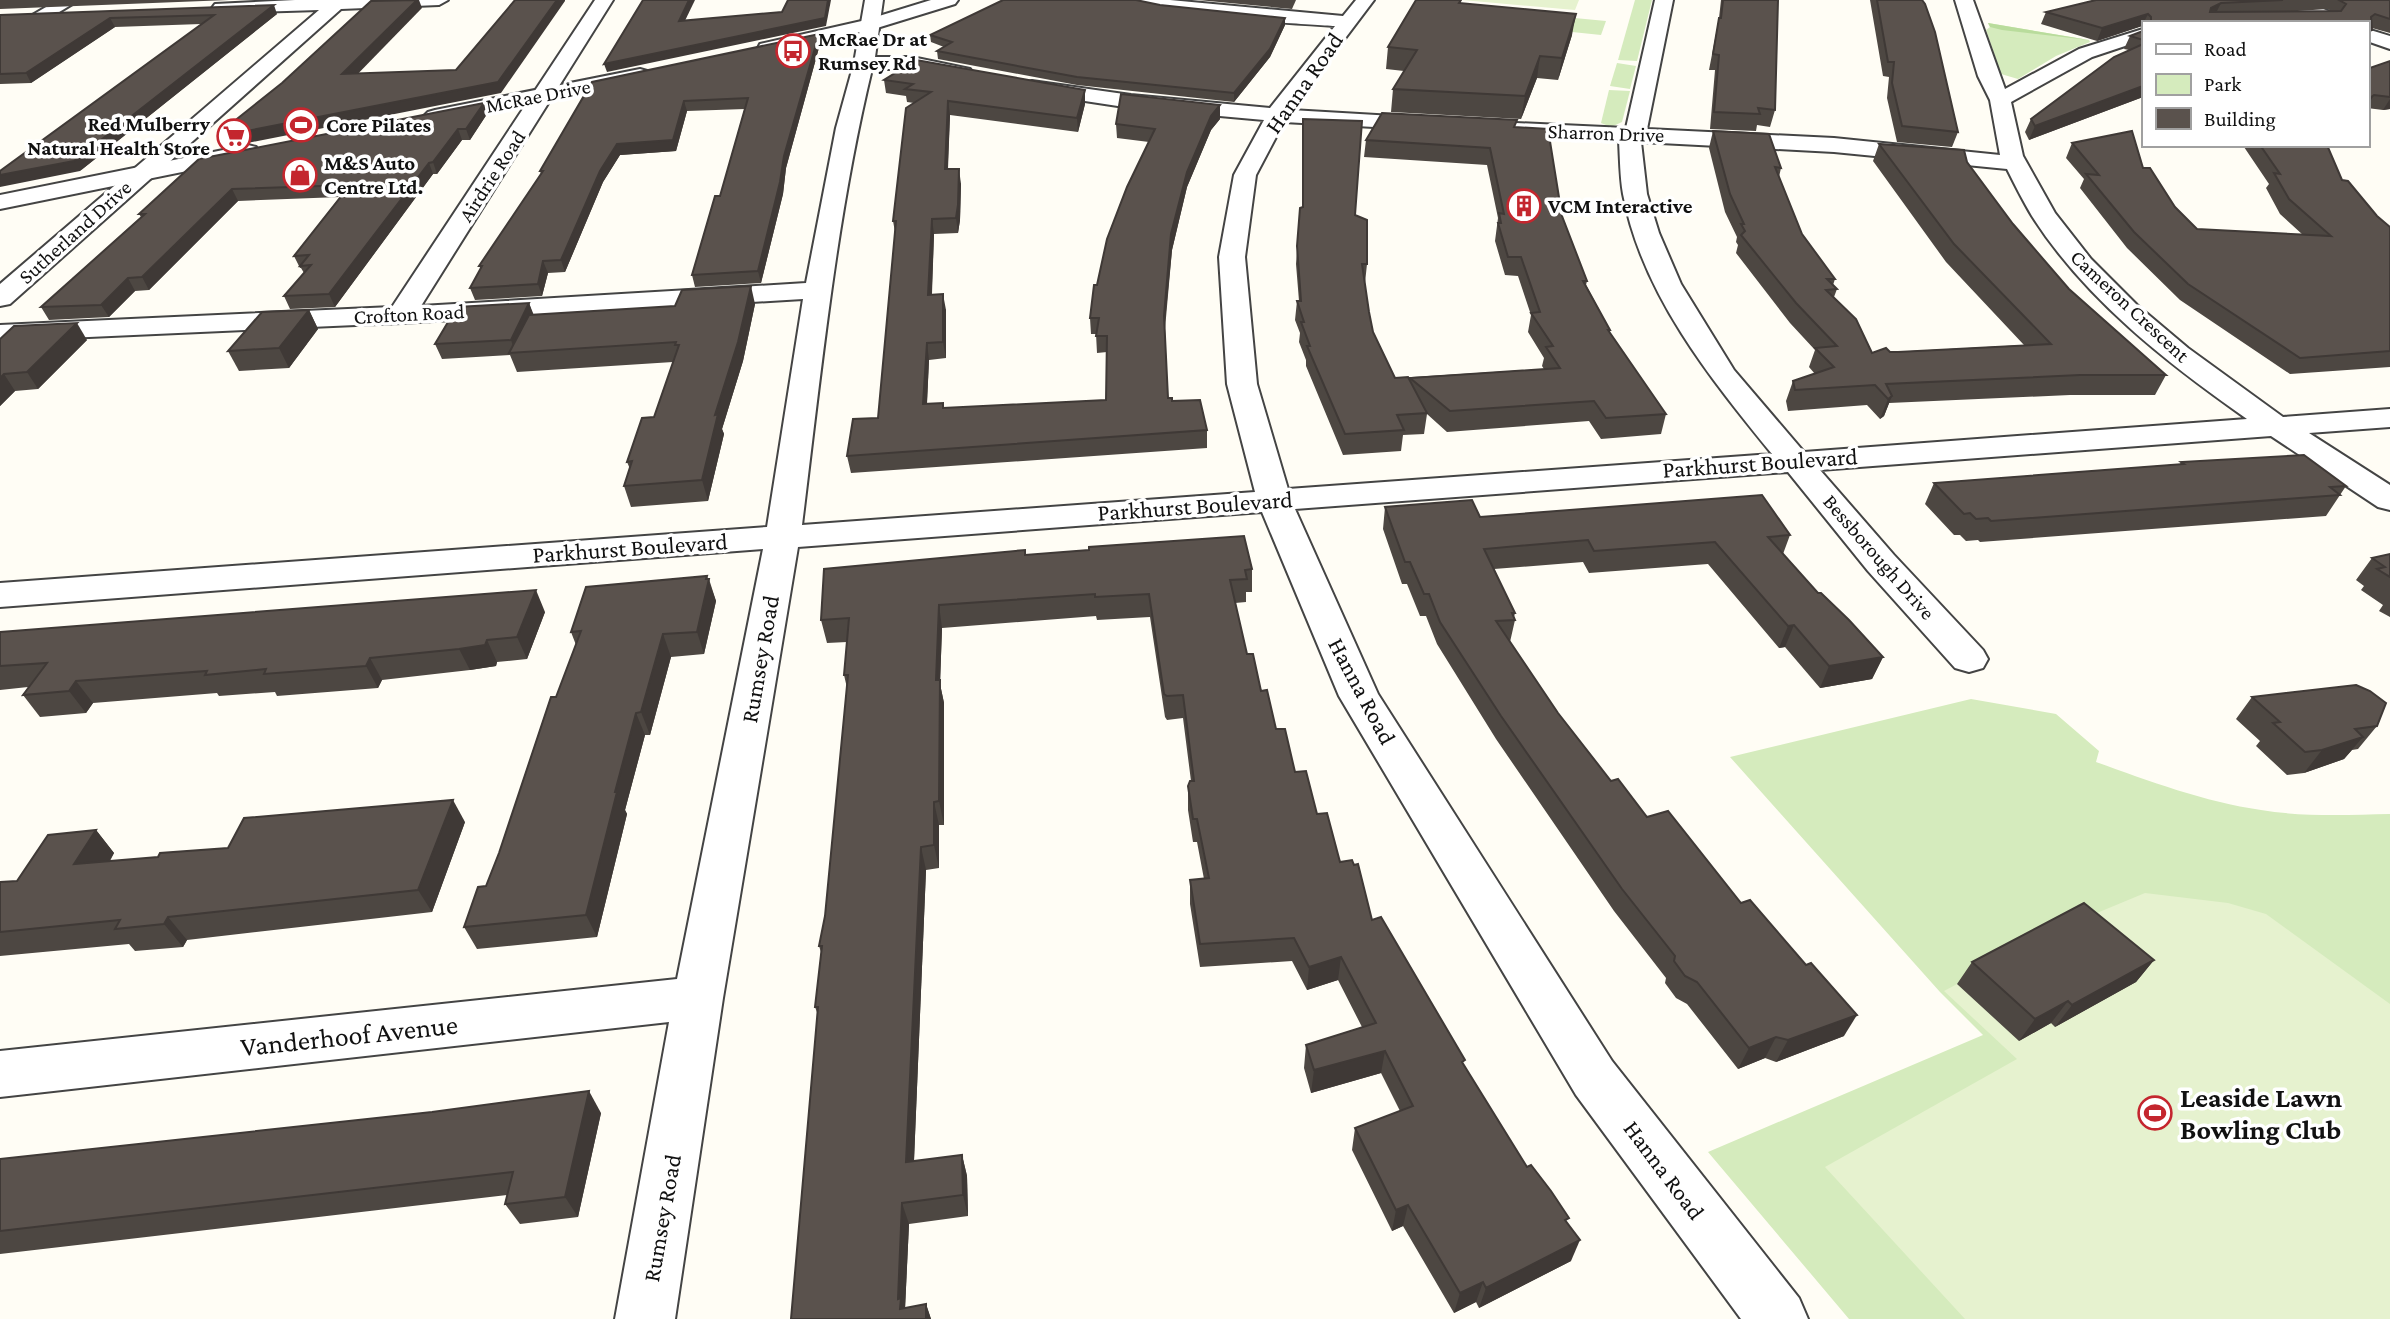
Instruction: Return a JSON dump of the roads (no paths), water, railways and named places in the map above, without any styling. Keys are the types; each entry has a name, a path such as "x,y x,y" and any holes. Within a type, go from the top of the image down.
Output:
{"street":[{"path":"202,8 439,0"},
{"name":"Airdrie Road","path":"401,315 604,0"},
{"path":"742,54 872,12 949,0"},
{"path":"1135,0 1194,9 1347,22"},
{"name":"Hanna Road","path":"1365,0 1277,116 1245,175 1232,257 1242,384 1274,500 1359,696 1580,1055 1778,1319"},
{"name":"Bessborough Drive","path":"1664,0 1637,127 1630,141 1635,194 1647,233 1668,284 1722,374 1881,563 1969,659"},
{"name":"Cameron Crescent","path":"1964,0 1988,76 2000,100 2015,163 2062,243 2101,285 2202,372 2274,426 2390,500"},
{"path":"2287,0 2335,20"},
{"name":"Sutherland Drive","path":"0,299 339,2"},
{"path":"9,15 46,14 75,6"},
{"name":"Rumsey Road","path":"645,1319 698,998 783,536 818,290 847,128 864,63 872,12"},
{"path":"0,42 46,14"},
{"path":"2284,19 2335,20"},
{"path":"2000,100 2079,54 2142,34"},
{"path":"2369,35 2390,43"},
{"path":"864,63 912,63 984,78"},
{"name":"McRae Drive","path":"412,120 663,70"},
{"path":"1010,83 1153,104 1277,116 1445,125"},
{"name":"Sharron Drive","path":"1472,127 1834,145 2015,163"},
{"path":"0,202 273,148"},
{"name":"Crofton Road","path":"0,333 401,315 818,290"},
{"name":"Parkhurst Boulevard","path":"0,595 2390,418"},
{"name":"Vanderhoof Avenue","path":"0,1074 698,998"}],"place":[{"name":"McRae Dr at Rumsey Rd","path":"793,51"},
{"name":"Core Pilates","path":"301,125"},
{"name":"Red Mulberry Natural Health Store","path":"234,136"},
{"name":"M&S Auto Centre Ltd.","path":"300,175"},
{"name":"VCM Interactive","path":"1524,206"},
{"name":"Leaside Lawn Bowling Club","path":"2155,1113"}]}
